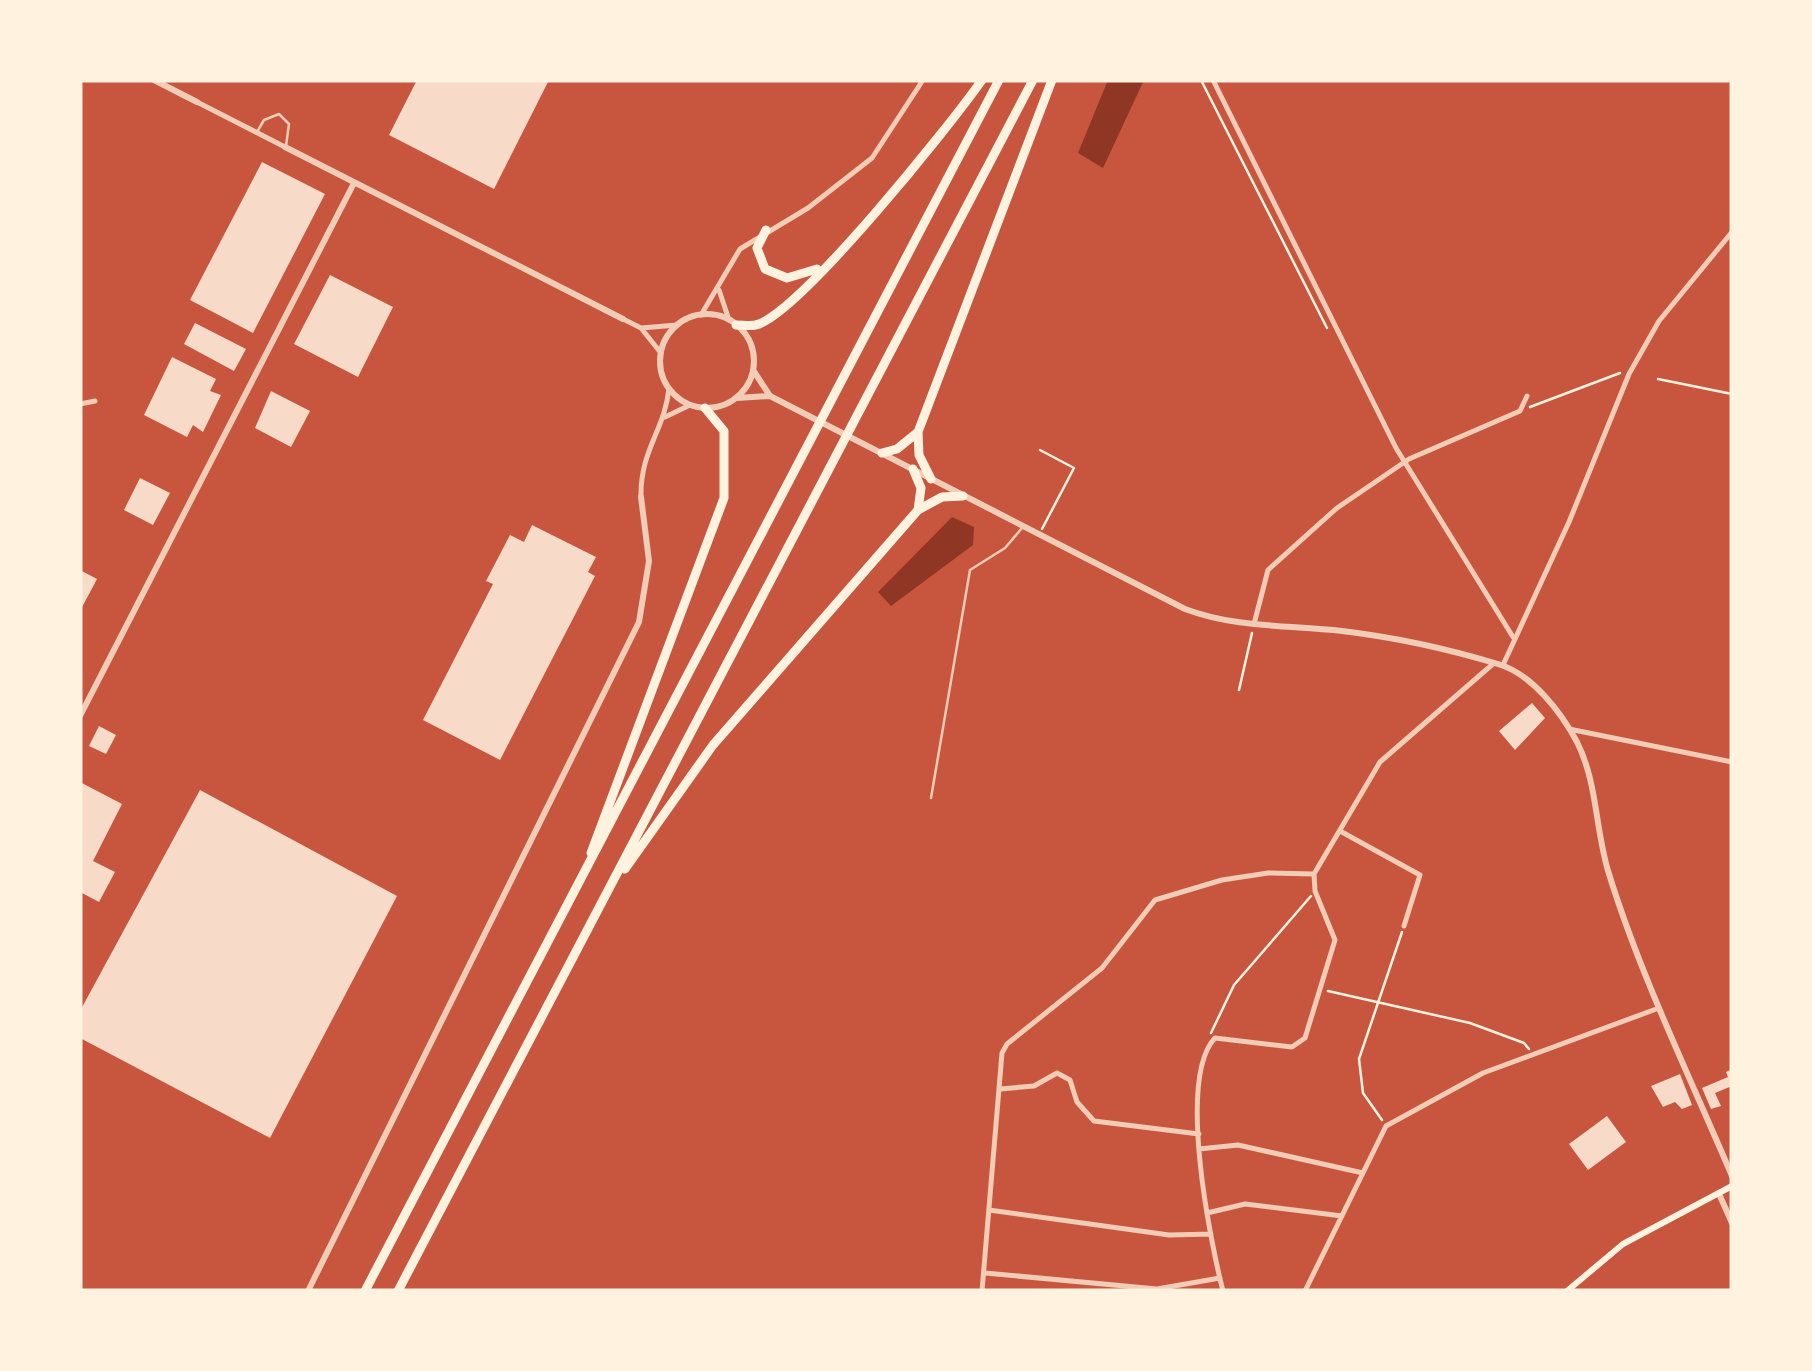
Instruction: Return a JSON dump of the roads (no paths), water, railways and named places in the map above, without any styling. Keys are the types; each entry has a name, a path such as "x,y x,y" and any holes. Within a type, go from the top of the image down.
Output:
{"highway":[{"path":"733,322 762,323 824,266 904,178 982,80"},
{"path":"365,1291 999,80"},
{"path":"398,1291 1033,80"},
{"path":"930,478 919,455 918,432 1052,80"},
{"path":"766,230 757,254 770,272 794,278 824,266"},
{"path":"590,860 593,838 724,498 724,431 704,408"},
{"path":"882,454 897,449 918,432"},
{"path":"913,469 921,488 918,510"},
{"path":"613,882 713,745 918,510 942,497 963,496"}],"main road":[{"path":"1567,1291 1623,1244 1720,1196 1732,1186"}],"street":[{"path":"154,80 641,328 661,353 669,388 662,419 645,456 641,497 647,533 648,588 626,652 308,1291"},
{"path":"641,328 678,325 701,315 740,248 808,208 872,158 923,80"},
{"path":"1214,80 1404,462 1513,637"},
{"path":"80,716 354,182"},
{"path":"1223,1291 1206,1214 1198,1134 1198,1089 1212,1040 1296,1046 1305,1038 1335,936 1316,891 1314,874 1380,762 1498,664 1569,522 1629,374 1660,321 1732,232"},
{"path":"718,288 733,322 751,345 754,370 770,396"},
{"path":"701,315 733,322"},
{"path":"661,353 678,325"},
{"path":"736,398 754,370"},
{"path":"669,388 690,405 704,408 736,398 770,396 1186,609 1221,620 1362,633 1498,664 1553,706 1569,729 1596,798 1608,874 1732,1176"},
{"path":"1254,624 1268,570 1337,508 1404,462 1524,408 1528,396"},
{"path":"80,404 95,401"},
{"path":"662,419 690,405"},
{"path":"1569,729 1732,762"},
{"path":"1340,831 1420,875 1404,926"},
{"path":"982,1291 1002,1052 1011,1040 1102,968 1155,900 1222,880 1268,872 1314,874"},
{"path":"1305,1291 1386,1126 1483,1073 1661,1008"},
{"path":"999,1089 1034,1086 1057,1073 1070,1080 1074,1098 1094,1122 1198,1134"},
{"path":"1199,1149 1238,1145 1363,1173"},
{"path":"1720,1196 1732,1223"},
{"path":"1206,1214 1245,1204 1342,1216"},
{"path":"989,1210 1169,1235 1210,1234"},
{"path":"984,1273 1157,1290 1220,1278"}],"lane":[{"path":"256,132 264,120 279,114 288,124 285,147"},
{"path":"930,798 970,570 1005,548 1023,526"}]}
